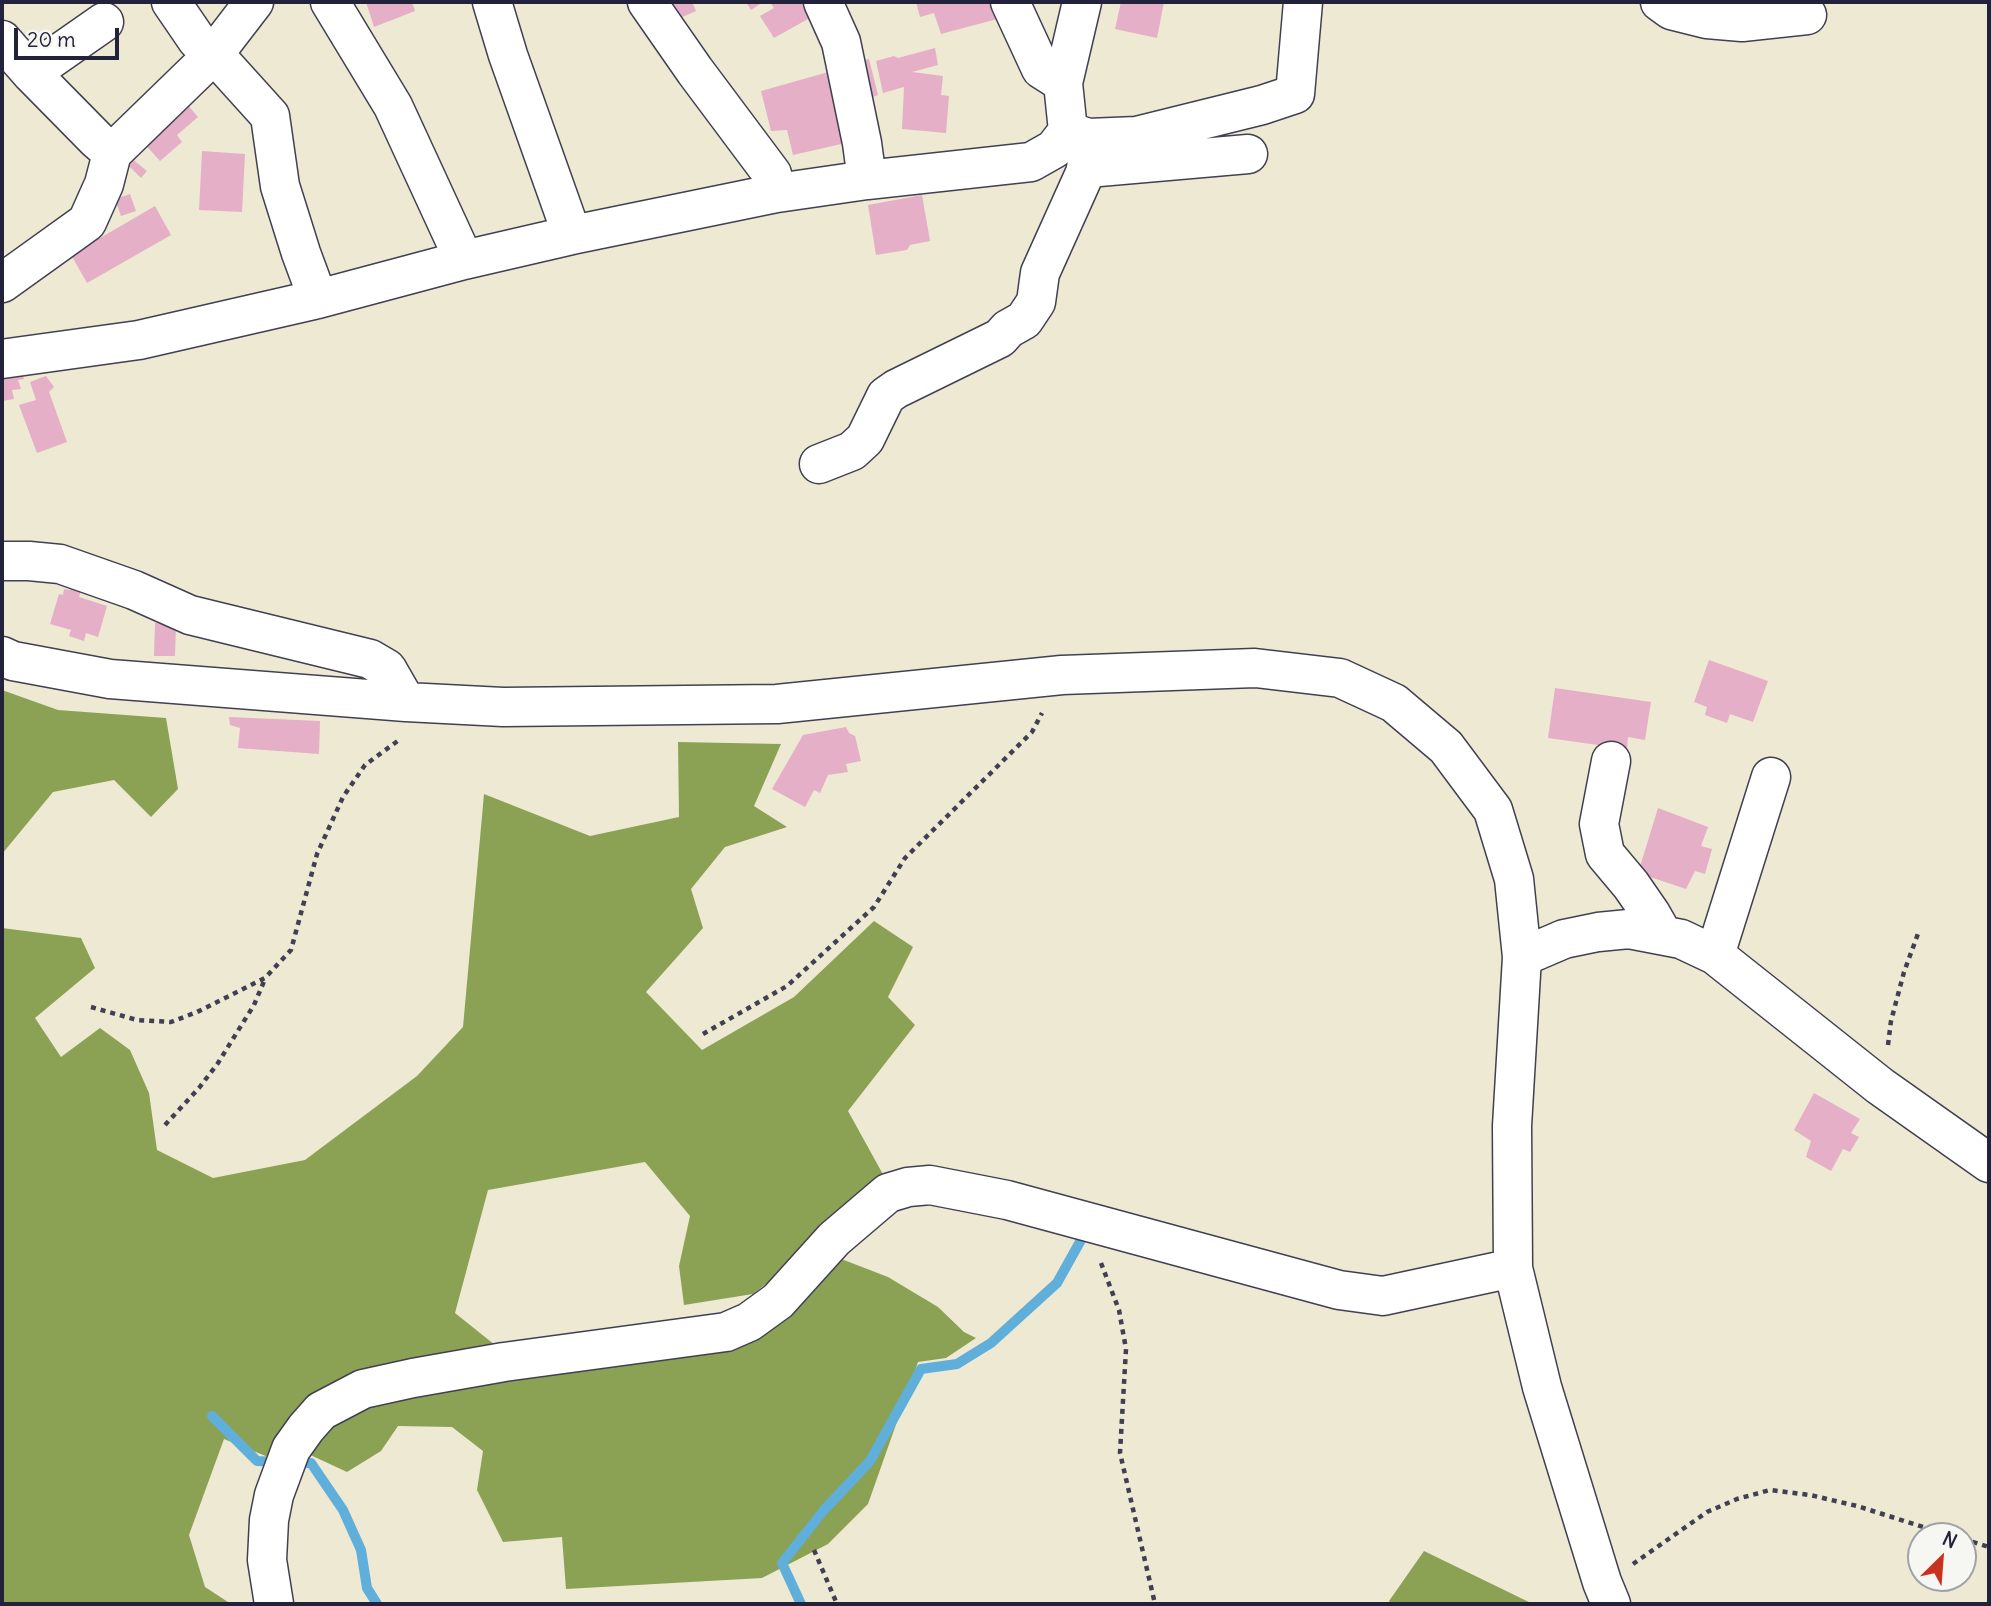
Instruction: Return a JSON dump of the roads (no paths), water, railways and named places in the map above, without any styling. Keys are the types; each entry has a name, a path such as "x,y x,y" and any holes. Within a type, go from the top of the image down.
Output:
{"street":[{"path":"171,2 197,40 214,54 270,116 281,186 300,253 318,299"},
{"path":"2,282 87,222 104,184 112,153 214,54 254,2"},
{"path":"330,2 393,106 464,260"},
{"path":"492,2 572,235"},
{"path":"647,2 772,174 777,193"},
{"path":"823,2 841,42 867,180"},
{"path":"1010,2 1041,69 1063,83"},
{"path":"819,464 852,451 865,439 886,396 999,338 1024,320 1036,302 1040,273 1085,173 1082,142 1063,83 1082,2"},
{"path":"2,359 139,340 318,299 464,260 572,235 777,193 1031,162 1054,149 1082,142 1137,136 1262,105 1295,94 1303,2"},
{"path":"1660,2 1671,10 1707,19 1742,22 1807,15"},
{"path":"32,73 104,22"},
{"path":"2,40 112,153"},
{"path":"1082,142 1099,167 1248,154"},
{"path":"2,561 60,565 134,590 190,615 370,659 387,669 412,702"},
{"path":"2,656 13,661 110,679 503,707 777,704 1062,675 1255,668 1340,678 1394,703 1446,747 1493,810 1514,879 1522,957 1512,1126 1513,1268 1542,1387 1606,1593"},
{"path":"1611,761 1600,824 1605,854 1631,885 1662,935"},
{"path":"1715,954 1771,777"},
{"path":"1522,957 1564,939 1598,932 1629,929 1681,939 1715,954 1880,1087 1989,1163"},
{"path":"274,1604 267,1560 269,1520 274,1495 291,1450 321,1411 363,1389 413,1378 504,1362 726,1332 749,1322 778,1301 834,1239 888,1192 930,1185 967,1191 1339,1290 1382,1296 1513,1268"}],"waterway":[{"path":"801,1604 782,1563 824,1510 870,1461 921,1369 957,1364 991,1343 1057,1283 1081,1240"},
{"path":"212,1416 257,1461 278,1462"},
{"path":"294,1463 311,1463 343,1510 361,1550 367,1588 377,1604"}]}
